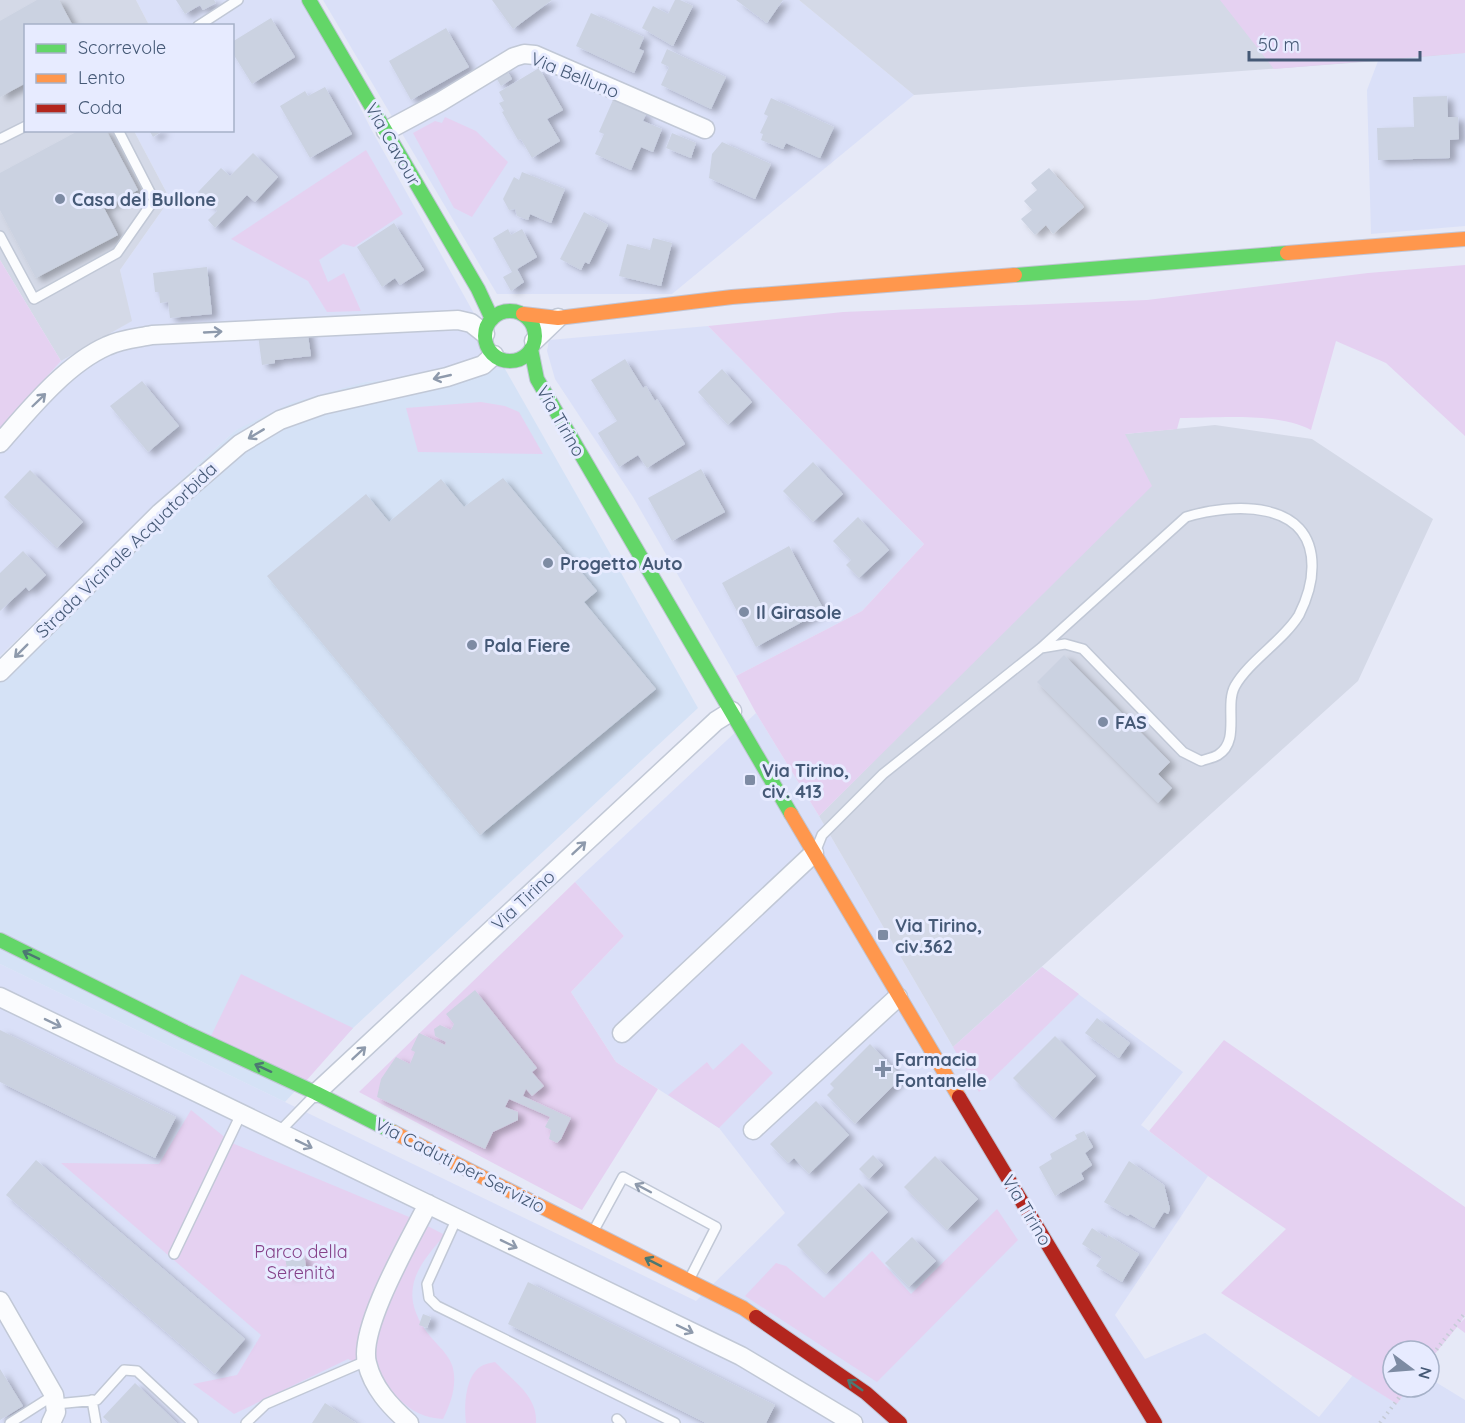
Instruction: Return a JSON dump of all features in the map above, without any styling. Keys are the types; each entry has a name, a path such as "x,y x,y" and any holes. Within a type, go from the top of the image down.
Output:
{"street":[{"name":"Via Cavour","path":"309,0 478,288 488,327"},
{"name":"Via Belluno","path":"386,131 440,102 514,57 524,54 535,55 705,129"},
{"path":"558,318 527,354 514,360 500,359 494,355 486,342 488,327 498,314 518,313 558,318 743,296 1465,239"},
{"name":"Via Cavour","path":"478,288 518,313"},
{"path":"518,313 533,326 533,345"},
{"path":"0,443 68,372 95,351 128,339 152,335 458,320 488,327"},
{"name":"Via Tirino","path":"533,345 537,379"},
{"name":"Strada Vicinale Acquatorbida","path":"0,672 160,513 240,444 280,420 322,405 479,367 494,355"},
{"name":"Via Tirino","path":"514,360 537,379 898,997 1155,1423"},
{"name":"Via Tirino","path":"316,1093 716,721 732,711"},
{"path":"622,1033 814,853"},
{"name":"Via Caduti per Servizio","path":"0,940 185,1032 316,1093 743,1308 866,1393 900,1423"},
{"path":"0,997 741,1356 853,1423"},
{"path":"753,1130 898,997"},
{"path":"408,1423 377,1389 366,1361 367,1342 379,1303 428,1204"},
{"path":"0,1301 55,1400 54,1420 51,1423"}],"lane":[{"path":"201,24 238,0"},
{"path":"0,139 24,127"},
{"path":"0,236 34,299 117,253 154,200 119,132"},
{"path":"814,853 822,835 883,774 1041,648 1186,517 1209,510 1235,507 1262,510 1286,517 1306,537 1312,557 1312,576 1308,596 1298,617 1235,686 1230,700 1230,731 1227,744 1219,754 1200,761 1183,752 1083,649 1065,645 1041,648"},
{"path":"279,1132 316,1093"},
{"path":"174,1254 241,1114"},
{"path":"593,1232 622,1177 716,1227 689,1281"},
{"path":"457,1218 427,1284 429,1298 437,1306 675,1423"},
{"path":"246,1423 266,1404 366,1361"},
{"path":"10,1423 55,1400 97,1400 124,1370 137,1371 193,1423"},
{"path":"92,1400 96,1423"}],"path":[{"path":"1441,1343 1465,1312"},
{"path":"1380,1423 1398,1399"}],"shaded area":[{"path":"0,0 136,0 148,24 24,24 24,132 135,132 170,199 120,270 132,321 61,361 0,260"},
{"path":"136,0 306,0 371,129 505,369 365,382 236,430 0,656 0,428 61,361 131,321 120,270 170,199 135,132 234,132 234,24 148,24"},
{"path":"323,0 799,0 914,95 672,294 497,294"},
{"path":"799,0 1465,0 1465,53 914,95"},
{"path":"1465,53 1465,226 1371,234 1367,90 1378,61"},
{"path":"708,326 924,544 862,611 736,676 633,497 555,379 547,351 549,340"},
{"path":"505,369 698,708 353,1028 285,1102 0,964 0,657 199,463 236,430 291,403 365,382"},
{"path":"1215,425 1312,439 1433,519 1358,681 953,1047 819,816 871,764 1125,434"},
{"path":"756,713 819,816 953,1047 1042,967 1183,1072 1141,1125 1208,1176 1115,1315 1145,1359 1205,1333 1319,1417 1353,1375 1381,1393 1381,1399 1389,1399 1397,1404 1401,1399 1441,1399 1441,1385 1465,1400 1465,1423 0,1423 0,964 696,1301 785,1213 719,1128 616,1062 571,992 624,936 575,882"}],"green space":[{"path":"1220,0 1465,0 1465,53 1274,69"},
{"path":"445,117 476,131 508,162 472,217 454,208 413,133 435,121 442,123"},
{"path":"366,150 403,214 354,247 343,244 319,260 328,282 344,273 361,311 327,312 308,281 231,239"},
{"path":"0,260 61,361 0,428"},
{"path":"1465,265 1465,436 1386,363 1336,341 1311,430 1297,424 1265,418 1180,418 1177,429 1125,434 1152,486 819,816 736,676 862,611 924,544 708,326 843,312 1147,300 1368,273"},
{"path":"481,402 505,406 519,412 543,454 418,452 406,408"},
{"path":"575,882 624,936 571,992 616,1062 658,1089 582,1210 359,1092"},
{"path":"1042,967 1079,994 979,1092 953,1047"},
{"path":"241,974 353,1028 306,1081 211,1036"},
{"path":"1224,1040 1465,1207 1465,1315 1460,1323 1465,1318 1465,1333 1457,1327 1441,1346 1441,1339 1381,1339 1381,1394 1221,1293 1286,1229 1208,1176 1149,1131"},
{"path":"742,1043 773,1073 719,1128 668,1095 707,1062 713,1070"},
{"name":"Parco della Serenità","path":"191,1110 232,1143 414,1219 445,1235 420,1268 413,1290 413,1302 424,1328 447,1355 454,1372 453,1393 443,1419 430,1417 410,1408 369,1371 348,1359 234,1414 193,1384 237,1375 261,1335 61,1163 159,1164"},
{"path":"997,1209 1018,1240 877,1382 745,1296 776,1263 786,1266 824,1298 872,1251 911,1294"},
{"path":"495,1362 523,1389 533,1405 536,1423 466,1423 465,1409 471,1378 480,1367"},
{"path":"1389,1399 1401,1399 1397,1404"}],"building":[{"path":"37,0 59,0 72,24 24,24 24,84 0,97 0,21"},
{"path":"176,0 214,0 216,3 203,10 200,5 185,14"},
{"path":"492,0 552,0 513,29"},
{"path":"675,0 693,6 673,46 642,28 653,6 668,14"},
{"path":"736,0 783,0 767,23"},
{"path":"591,13 644,37 639,49 644,51 634,73 576,46"},
{"path":"271,18 295,57 252,84 234,55 234,41"},
{"path":"446,28 469,67 411,100 389,61"},
{"path":"667,49 726,77 711,109 661,85 669,67 661,63"},
{"path":"505,67 512,79 501,86 494,74"},
{"path":"539,68 563,110 547,119 560,141 532,158 521,139 518,140 502,112 504,111 499,103 504,101 499,92"},
{"path":"325,87 352,134 310,158 280,106 305,91 308,96"},
{"path":"1447,96 1448,117 1458,117 1459,139 1450,140 1450,158 1378,160 1377,128 1414,127 1413,97"},
{"path":"771,98 834,127 820,158 786,143 783,149 761,140 763,134 760,133 768,116 764,114"},
{"path":"613,100 646,114 643,121 662,129 653,152 641,147 631,170 595,154 604,134 599,132"},
{"name":"Casa del Bullone","path":"76,132 107,132 138,190 104,208 118,235 36,278 0,210 0,173"},
{"path":"150,132 161,132 153,137"},
{"path":"672,133 696,143 691,158 666,148"},
{"path":"722,142 771,164 755,199 709,178 712,154"},
{"path":"253,153 278,177 255,202 247,195 215,228 208,220 217,211 198,192 221,168 230,176"},
{"path":"1049,168 1084,207 1053,234 1046,225 1035,235 1021,219 1032,210 1024,201 1037,190 1031,183"},
{"path":"522,172 565,189 551,223 530,214 528,220 517,216 515,209 509,210 503,199 514,177 519,180"},
{"path":"584,212 608,225 589,264 585,262 581,270 560,259"},
{"path":"394,223 424,270 400,285 395,278 382,287 357,247"},
{"path":"508,229 511,235 522,229 537,257 517,269 524,282 511,291 503,277 512,272 493,238"},
{"path":"653,238 672,243 661,286 619,276 627,244 650,250"},
{"path":"207,267 212,314 170,318 168,302 160,303 159,292 155,292 153,273"},
{"path":"307,329 311,356 275,360 275,363 262,365 258,335"},
{"path":"625,359 643,388 646,386 655,401 657,399 685,444 647,468 638,455 619,467 598,433 617,421 591,380"},
{"path":"722,369 752,402 728,425 698,392"},
{"path":"142,381 179,426 148,452 110,406"},
{"path":"813,462 843,494 813,522 783,491"},
{"path":"701,469 725,512 672,541 648,498"},
{"path":"30,470 83,522 57,548 4,497"},
{"name":"Pala Fiere","path":"503,478 597,591 584,602 656,689 480,835 267,576 366,494 389,522 441,479 464,507"},
{"path":"858,517 889,550 859,578 846,565 851,560 833,541"},
{"path":"789,546 824,610 756,647 722,583"},
{"path":"23,551 46,575 29,591 26,587 0,611 0,573"},
{"name":"FAS","path":"1064,655 1170,762 1158,774 1172,788 1158,803 1037,682"},
{"path":"475,990 537,1068 532,1072 544,1086 532,1096 526,1089 523,1096 571,1118 557,1143 549,1139 551,1130 545,1127 550,1117 509,1099 505,1107 518,1112 518,1120 493,1132 485,1149 377,1097 381,1079 396,1057 410,1064 415,1052 411,1050 419,1033 445,1045 446,1042 435,1036 434,1029 440,1025 451,1030 454,1024 446,1014"},
{"path":"1097,1018 1130,1043 1119,1058 1085,1033"},
{"path":"0,1030 176,1117 155,1158 0,1082"},
{"path":"1055,1036 1096,1076 1054,1119 1013,1078"},
{"path":"870,1044 902,1077 855,1124 827,1095 834,1088 830,1084"},
{"path":"816,1101 849,1135 809,1174 794,1158 788,1163 770,1144"},
{"path":"1084,1131 1093,1147 1085,1153 1092,1165 1081,1173 1084,1179 1055,1196 1039,1167 1052,1159 1050,1154 1077,1139 1075,1135"},
{"path":"873,1155 883,1165 869,1179 859,1169"},
{"path":"935,1156 978,1199 947,1230 904,1187"},
{"path":"36,1160 245,1339 215,1374 6,1195"},
{"path":"1129,1161 1164,1185 1170,1209 1168,1214 1164,1212 1154,1228 1104,1202"},
{"path":"859,1183 888,1212 826,1274 797,1245"},
{"path":"1092,1228 1139,1254 1122,1282 1096,1266 1102,1257 1082,1244"},
{"path":"912,1237 936,1261 909,1287 885,1263"},
{"path":"304,1254 307,1272 288,1275 285,1257"},
{"path":"528,1282 775,1405 766,1423 706,1423 508,1324"},
{"path":"423,1314 431,1317 427,1328 419,1325"},
{"path":"0,1369 23,1406 0,1420"},
{"path":"135,1383 177,1423 110,1423 103,1417"},
{"path":"325,1403 356,1423 312,1423"}],"traffic: fast":[{"path":"309,0 478,289 492,319"},
{"path":"1015,275 1287,253"},
{"path":"510,311 524,315 531,322 535,336 531,350 524,357 510,361 496,357 489,350 485,336 489,322 496,315 510,311"},
{"path":"531,349 537,379 791,814"},
{"path":"0,940 393,1132"}],"traffic: slow":[{"path":"1287,253 1465,239"},
{"path":"523,314 558,318 732,297 1015,275"},
{"path":"791,814 959,1097"},
{"path":"393,1132 743,1308 756,1317"}],"traffic: jam":[{"path":"959,1097 1155,1423"},
{"path":"756,1317 866,1393 900,1423"}],"place":[{"name":"Casa del Bullone","path":"60,199"},
{"name":"Progetto Auto","path":"548,563"},
{"name":"Il Girasole","path":"744,612"},
{"name":"Pala Fiere","path":"472,645"},
{"name":"FAS","path":"1103,722"},
{"name":"Via Tirino, civ. 413","path":"750,780"},
{"name":"Via Tirino, civ.362","path":"883,935"},
{"name":"Farmacia Fontanelle","path":"883,1069"}]}
